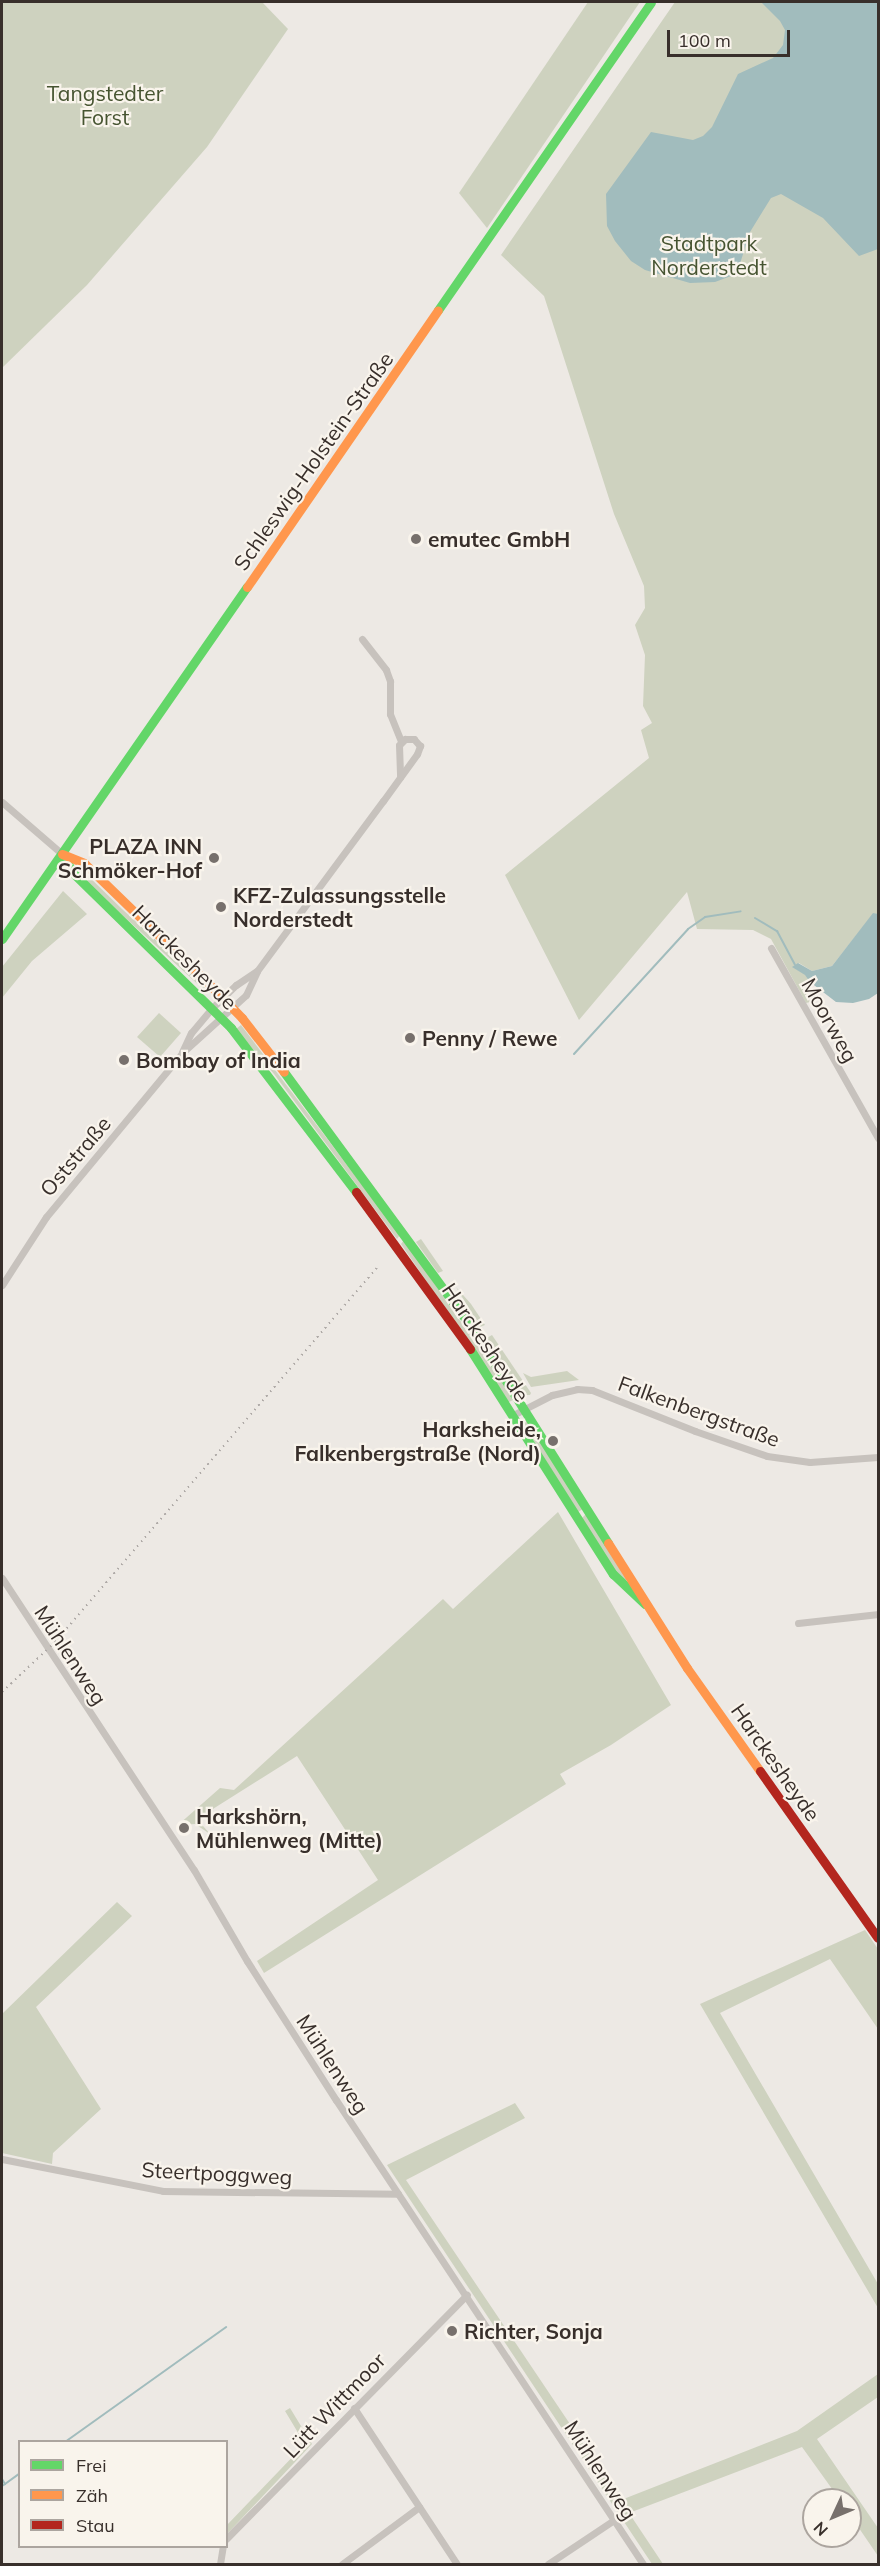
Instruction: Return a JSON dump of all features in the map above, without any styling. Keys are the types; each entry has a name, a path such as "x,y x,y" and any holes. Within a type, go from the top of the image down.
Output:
{"main road":[{"name":"Schleswig-Holstein-Straße","path":"2,939 651,2"},
{"name":"Harckesheyde","path":"62,854 84,863 223,998 282,1069 405,1235 524,1408 703,1691 879,1938"},
{"name":"Harckesheyde","path":"62,854 74,874 222,1018 280,1089 456,1326 613,1574 626,1589 647,1605"}],"street":[{"path":"362,639 386,670 390,681 390,714 401,741 398,750 400,777"},
{"name":"Oststraße","path":"2,1285 46,1217 182,1053 246,995 257,971 417,754 420,746 414,739 401,741"},
{"path":"2,802 62,854"},
{"name":"Moorweg","path":"771,948 879,1138"},
{"name":"Oststraße","path":"182,1053 191,1034 212,1008 257,971"},
{"name":"Falkenbergstraße","path":"513,1415 565,1391 592,1390 695,1431 767,1456 810,1462 879,1456"},
{"name":"Mühlenweg","path":"2,1578 194,1870 247,1961 398,2194 467,2295 643,2565"},
{"path":"798,1623 879,1614"},
{"name":"Steertpoggweg","path":"2,2159 163,2191 398,2194"},
{"name":"Lütt Wittmoor","path":"228,2537 467,2295"},
{"path":"354,2408 457,2565"},
{"path":"342,2565 419,2507"},
{"path":"548,2565 614,2520"},
{"path":"220,2565 223,2548"}],"green space":[{"name":"Tangstedter Forst","path":"2,2 262,2 288,29 207,147 87,285 2,368"},
{"path":"588,2 640,2 487,228 459,193"},
{"name":"Stadtpark Norderstedt","path":"675,2 878,2 878,914 873,914 832,966 812,971 799,963 793,967 806,975 810,982 814,1001 806,1003 771,939 753,930 697,929 687,892 579,1020 505,875 649,758 641,730 652,723 643,706 645,655 635,625 645,608 644,586 614,514 544,296 501,255"},
{"path":"81,869 206,986 203,989 119,912 78,872"},
{"path":"63,891 87,914 32,961 2,998 2,967"},
{"path":"159,1013 181,1033 160,1057 137,1037"},
{"path":"241,1025 400,1235 397,1239 274,1074 236,1029"},
{"path":"421,1239 443,1271 438,1273 416,1242"},
{"path":"404,1240 513,1400 509,1402 401,1244"},
{"path":"456,1287 471,1304 485,1325 480,1327"},
{"path":"492,1335 531,1393 530,1395 524,1395 519,1390 485,1339"},
{"path":"567,1371 579,1380 531,1387 523,1373 531,1377"},
{"path":"528,1421 583,1509 578,1512 523,1424"},
{"path":"558,1512 671,1705 611,1745 560,1774 566,1784 264,1973 257,1961 378,1880 297,1756 197,1819 210,1834 195,1824 178,1825 220,1788 234,1790 443,1599 453,1609"},
{"path":"586,1514 626,1577 626,1582 621,1580 582,1518"},
{"path":"117,1902 132,1916 36,2007 101,2109 53,2153 52,2164 2,2153 2,2014"},
{"path":"865,1930 878,1949 878,2029 830,1959 720,2013 878,2284 878,2308 700,2004"},
{"path":"515,2103 525,2118 406,2180 621,2500 797,2431 878,2374 878,2397 817,2439 851,2488 831,2488 802,2447 629,2513 663,2564 652,2564 387,2165"},
{"path":"290,2408 312,2444 228,2533 228,2524 302,2447 300,2436 285,2411"},
{"path":"862,2505 878,2528 878,2556 862,2533"}],"water":[{"path":"761,2 878,2 878,249 859,256 823,218 781,194 771,198 750,232 738,270 731,276 715,282 690,283 645,270 631,261 615,241 607,226 606,194 651,132 693,140 703,136 712,127 738,74 773,58 783,45 785,30 780,21"},
{"path":"873,913 878,914 878,993 869,999 853,1003 836,1002 810,982 805,975 792,967 798,963 812,971 832,966"}],"waterway":[{"path":"574,1054 688,929 705,917 741,911"},
{"path":"755,918 777,931 795,965"},
{"path":"68,2440 226,2327"},
{"path":"5,2484 18,2474"},
{"path":"2,2479 5,2484 2,2486"}],"railway":[{"path":"2,1692 55,1642 378,1266"}],"traffic: fast":[{"path":"438,310 651,2"},
{"path":"2,939 247,587"},
{"path":"62,854 74,874 231,1028 356,1192"},
{"path":"284,1072 477,1335 608,1543"},
{"path":"470,1349 613,1574 645,1604"}],"traffic: slow":[{"path":"247,587 438,310"},
{"path":"62,854 84,863 213,988 242,1018 284,1072"},
{"path":"608,1543 687,1668 760,1771"}],"traffic: jam":[{"path":"356,1192 470,1349"},
{"path":"760,1771 878,1938"}],"place":[{"name":"emutec GmbH","path":"416,539"},
{"name":"PLAZA INN Schmöker-Hof","path":"214,858"},
{"name":"KFZ-Zulassungsstelle Norderstedt","path":"221,907"},
{"name":"Penny / Rewe","path":"410,1038"},
{"name":"Bombay of India","path":"124,1060"},
{"name":"Harksheide, Falkenbergstraße (Nord)","path":"553,1441"},
{"name":"Harkshörn, Mühlenweg (Mitte)","path":"184,1828"},
{"name":"Richter, Sonja","path":"452,2331"}]}
